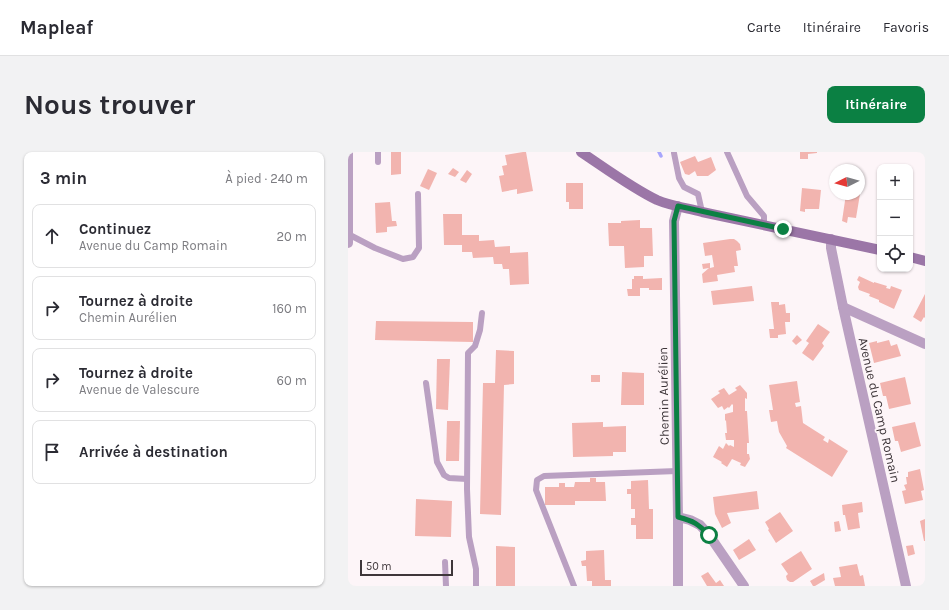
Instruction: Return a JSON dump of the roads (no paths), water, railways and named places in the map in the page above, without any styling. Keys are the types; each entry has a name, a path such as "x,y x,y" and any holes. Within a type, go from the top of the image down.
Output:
{"main road":[{"path":"581,152 638,189 658,200 702,212 877,249"},
{"path":"913,258 925,261"}],"street":[{"path":"348,152 348,243"},
{"name":"Chemin Aurélien","path":"678,206 674,221 678,586"},
{"name":"Avenue du Camp Romain","path":"831,239 831,248 843,307 906,586"},
{"path":"843,307 925,344"},
{"path":"678,517 690,520 700,526 709,535 744,586"}],"lane":[{"path":"378,152 378,162"},
{"path":"727,152 747,196 764,216 764,225"},
{"path":"674,153 679,178 684,187 698,194 702,212"},
{"path":"348,234 375,248 403,259 413,256 420,248 418,194"},
{"path":"476,586 476,570 469,536 467,479 468,353 474,346 480,330 482,313"},
{"path":"426,383 437,462 444,475 449,478 467,479"},
{"path":"574,586 536,490 537,480 544,476 677,471"},
{"path":"445,562 446,586"}],"waterway":[{"path":"659,152 661,156"}]}
